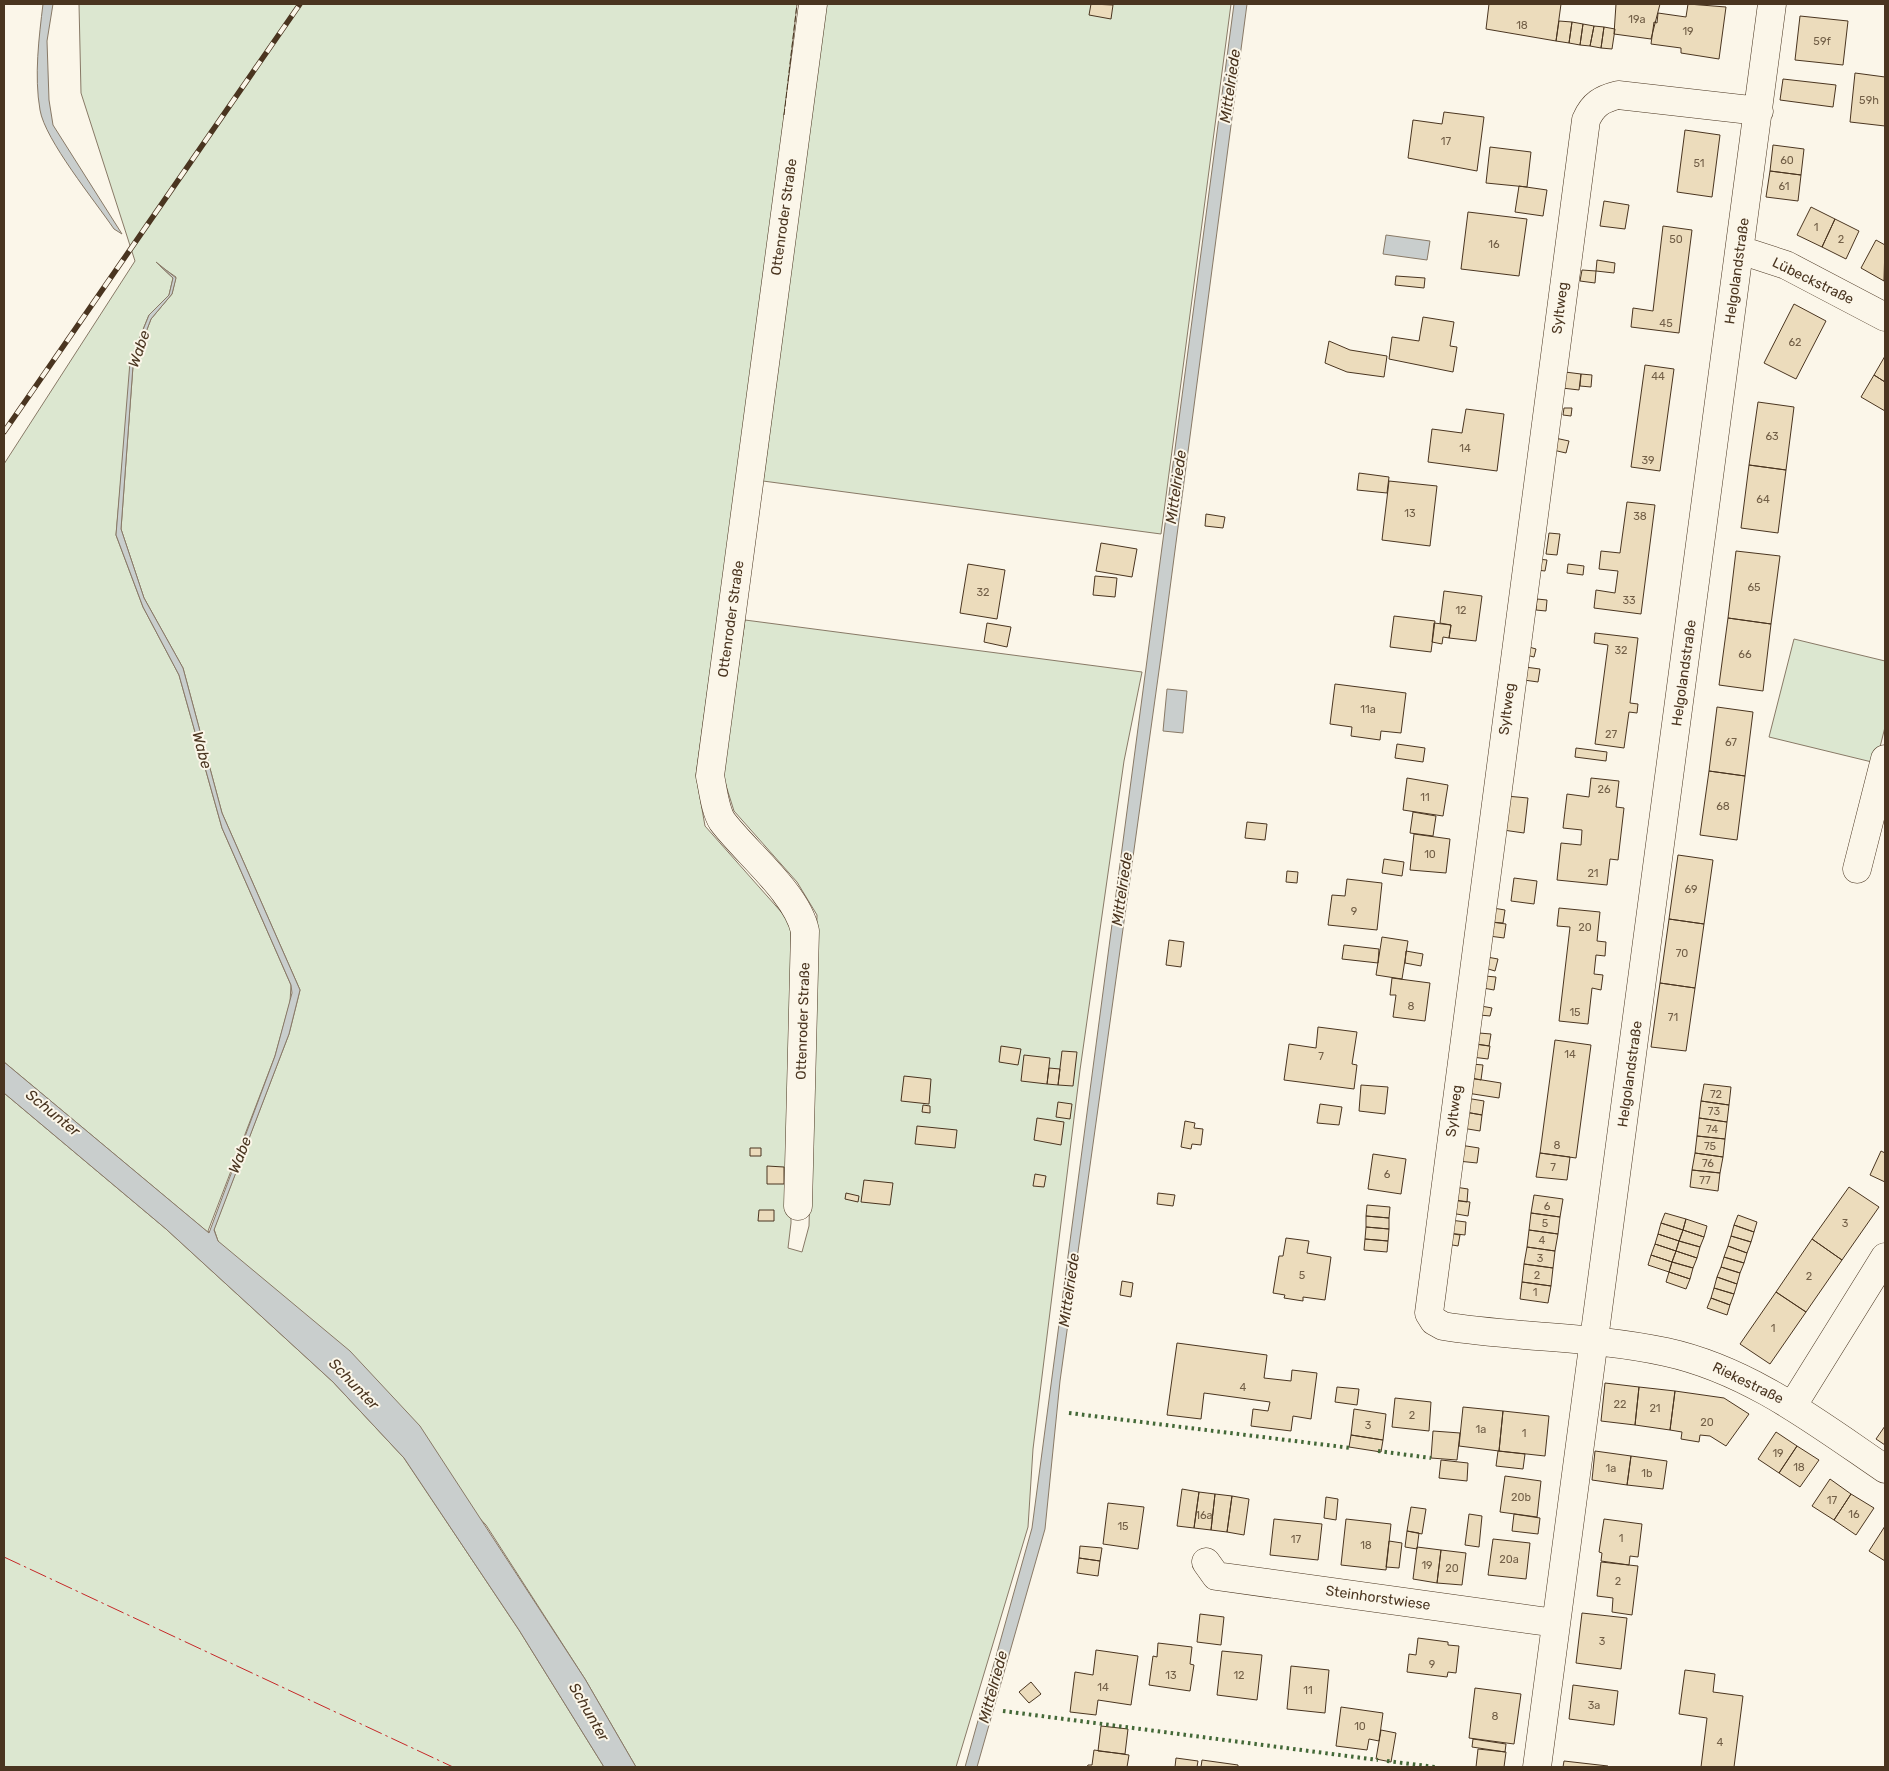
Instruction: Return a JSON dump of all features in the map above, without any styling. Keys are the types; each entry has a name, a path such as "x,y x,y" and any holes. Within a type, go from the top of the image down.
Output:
{"street":[{"name":"Ottenroder Straße","path":"798,1206 805,931 802,918 782,890 721,819 710,776 813,4"},
{"name":"Helgolandstraße","path":"1593,1342 1772,4"},
{"name":"Syltweg","path":"1593,1342 1454,1328 1434,1321 1429,1313 1581,144 1586,120 1591,108 1607,98 1618,95 1759,111"},
{"name":"Lübeckstraße","path":"1740,250 1786,265 1885,316"},
{"path":"1857,869 1885,759"},
{"path":"1793,1405 1885,1257"},
{"name":"Riekestraße","path":"1593,1342 1651,1349 1710,1364 1793,1405 1885,1469"},
{"path":"1537,1767 1593,1342"},
{"name":"Steinhorstwiese","path":"1206,1562 1216,1576 1556,1622"}],"green space":[{"path":"79,4 797,4 773,214 696,775 705,826 791,923 791,1223 788,1248 802,1252 809,1226 817,915 797,882 734,811 723,776 745,620 1142,672 1124,761 1080,1070 1033,1449 1028,1527 956,1767 636,1767 585,1679 486,1525 218,1241 214,1229 289,1034 300,990 222,813 183,668 144,598 121,529 133,366 151,319 172,294 176,277 160,266 173,278 169,295 149,315 132,356 116,535 143,607 179,675 222,828 291,985 290,1002 275,1056 208,1231 210,1234 4,1062 4,464 135,261 81,93"},
{"path":"826,4 1231,4 1161,534 763,481"},
{"path":"1794,639 1885,661 1885,727 1876,763 1769,737"},
{"path":"4,1093 166,1229 333,1382 404,1458 519,1630 604,1767 4,1767"}],"water":[{"path":"43,4 53,4 47,41 49,100 53,125 122,234 114,229 72,170 44,123 40,110 37,84"},
{"name":"Mittelriede","path":"1234,4 1247,4 1162,649 1060,1381 1045,1529 977,1767 965,1767 1032,1528"},
{"path":"1386,235 1430,241 1427,260 1383,254"},
{"path":"156,262 176,278 172,294 151,319 133,366 121,529 144,598 183,668 222,813 300,990 289,1034 214,1230 218,1241 350,1351 420,1426 585,1679 636,1767 604,1767 519,1630 404,1458 333,1382 166,1229 4,1093 4,1062 209,1233 275,1056 292,993 291,985 222,828 179,675 143,607 116,535 130,362 149,315 169,295 173,278"},
{"path":"1167,689 1187,691 1183,733 1163,731"}],"building":[{"path":"1091,4 1113,5 1111,19 1089,15"},
{"path":"1489,4 1561,4 1556,41 1486,29"},
{"path":"1616,4 1660,4 1651,39 1614,34"},
{"path":"1688,4 1726,7 1719,59 1681,53 1681,48 1651,44 1654,22 1657,23 1658,13 1686,17"},
{"path":"1800,16 1848,21 1843,65 1795,60"},
{"path":"1559,21 1572,22 1569,43 1556,41"},
{"path":"1572,22 1583,24 1580,45 1569,43"},
{"path":"1583,24 1594,26 1590,46 1580,45"},
{"path":"1594,26 1604,27 1601,48 1590,46"},
{"path":"1604,27 1615,29 1612,49 1601,48"},
{"path":"1855,73 1885,77 1885,126 1850,122"},
{"path":"1783,79 1836,85 1833,107 1780,100"},
{"path":"1444,112 1484,117 1477,171 1408,158 1413,120 1442,124"},
{"path":"1685,130 1720,135 1712,197 1677,192"},
{"path":"1773,145 1804,149 1801,175 1770,171"},
{"path":"1490,147 1531,152 1527,187 1486,183"},
{"path":"1770,171 1801,175 1798,201 1766,197"},
{"path":"1519,186 1547,190 1543,216 1515,212"},
{"path":"1604,201 1629,205 1625,229 1600,226"},
{"path":"1811,207 1835,219 1822,247 1797,235"},
{"path":"1468,212 1527,219 1519,276 1461,269"},
{"path":"1835,219 1859,231 1846,259 1822,247"},
{"path":"1663,226 1692,230 1679,333 1631,327 1633,308 1653,311"},
{"path":"1876,240 1885,245 1884,281 1861,268"},
{"path":"1597,260 1615,263 1614,273 1596,271"},
{"path":"1582,270 1596,271 1595,283 1580,281"},
{"path":"1396,276 1425,278 1424,288 1395,285"},
{"path":"1794,304 1826,321 1796,379 1764,363"},
{"path":"1423,317 1454,322 1450,346 1457,347 1453,372 1389,359 1392,337 1419,341"},
{"path":"1329,341 1350,350 1387,356 1384,377 1347,372 1325,363"},
{"path":"1885,356 1885,382 1874,375"},
{"path":"1645,365 1674,369 1660,471 1631,467"},
{"path":"1565,372 1581,374 1579,390 1562,388"},
{"path":"1581,374 1592,375 1591,387 1580,386"},
{"path":"1874,375 1885,382 1885,411 1861,397"},
{"path":"1758,402 1794,407 1786,470 1749,465"},
{"path":"1564,408 1572,408 1571,416 1563,415"},
{"path":"1466,409 1504,414 1497,471 1428,462 1432,429 1462,433"},
{"path":"1555,438 1569,441 1566,453 1553,450"},
{"path":"1749,465 1786,470 1778,533 1741,528"},
{"path":"1359,473 1389,477 1387,493 1357,490"},
{"path":"1389,481 1437,486 1430,546 1382,540"},
{"path":"1627,502 1655,505 1641,614 1594,608 1596,590 1615,593 1618,571 1599,569 1601,551 1620,553"},
{"path":"1206,514 1225,517 1223,528 1205,526"},
{"path":"1549,533 1560,534 1557,555 1546,554"},
{"path":"1101,543 1137,549 1132,577 1096,571"},
{"path":"1736,551 1780,556 1771,624 1728,618"},
{"path":"1538,559 1547,560 1545,571 1537,570"},
{"path":"968,564 1005,570 997,619 960,613"},
{"path":"1568,564 1584,566 1583,575 1567,573"},
{"path":"1095,576 1117,578 1115,597 1093,595"},
{"path":"1444,591 1482,596 1476,641 1449,638 1451,625 1440,623"},
{"path":"1537,599 1547,600 1546,611 1536,610"},
{"path":"1394,616 1435,621 1431,652 1390,647"},
{"path":"1728,618 1771,624 1763,691 1719,685"},
{"path":"987,623 1011,627 1007,647 984,642"},
{"path":"1434,623 1451,625 1449,638 1443,637 1442,644 1432,642"},
{"path":"1595,633 1638,638 1630,703 1638,704 1637,713 1629,712 1624,748 1595,744 1608,645 1594,643"},
{"path":"1529,647 1536,649 1534,657 1526,655"},
{"path":"1525,667 1540,669 1538,682 1524,680"},
{"path":"1335,684 1406,693 1401,733 1381,731 1380,740 1351,736 1352,727 1330,724"},
{"path":"1717,707 1753,712 1745,776 1709,771"},
{"path":"1397,744 1425,748 1423,762 1395,758"},
{"path":"1576,748 1607,752 1606,761 1575,757"},
{"path":"1709,771 1745,776 1737,840 1700,835"},
{"path":"1407,778 1448,785 1443,816 1403,810"},
{"path":"1591,778 1619,781 1616,807 1624,808 1618,860 1610,859 1607,885 1557,880 1561,843 1581,845 1582,830 1563,828 1567,794 1589,797"},
{"path":"1506,796 1528,798 1524,833 1503,830"},
{"path":"1413,812 1436,816 1433,836 1410,833"},
{"path":"1247,822 1267,824 1265,840 1245,838"},
{"path":"1414,834 1450,839 1446,873 1410,870"},
{"path":"1678,855 1713,860 1704,924 1669,919"},
{"path":"1384,859 1404,862 1402,876 1382,873"},
{"path":"1287,871 1298,872 1297,883 1286,882"},
{"path":"1514,878 1537,881 1534,904 1511,901"},
{"path":"1347,879 1382,883 1377,930 1328,925 1332,895 1345,896"},
{"path":"1493,908 1505,910 1503,923 1491,922"},
{"path":"1559,908 1600,912 1597,941 1606,942 1605,956 1596,955 1594,974 1603,975 1601,990 1592,988 1588,1024 1559,1021 1570,927 1557,926"},
{"path":"1669,919 1704,924 1695,988 1660,983"},
{"path":"1491,922 1506,924 1504,938 1489,936"},
{"path":"1382,937 1408,941 1402,979 1376,975"},
{"path":"1169,940 1184,942 1181,967 1166,965"},
{"path":"1344,945 1379,949 1378,963 1342,959"},
{"path":"1406,951 1423,954 1421,966 1405,963"},
{"path":"1487,957 1498,959 1495,971 1485,968"},
{"path":"1485,976 1496,977 1494,990 1483,988"},
{"path":"1392,978 1430,983 1425,1021 1393,1017 1396,995 1390,995"},
{"path":"1660,983 1695,988 1686,1051 1651,1047"},
{"path":"1481,1006 1492,1008 1490,1016 1480,1015"},
{"path":"1318,1027 1357,1032 1352,1064 1357,1065 1354,1089 1284,1080 1289,1044 1316,1048"},
{"path":"1479,1033 1491,1034 1489,1046 1477,1044"},
{"path":"1555,1040 1591,1045 1576,1158 1540,1153"},
{"path":"1474,1044 1490,1046 1488,1059 1472,1057"},
{"path":"1001,1046 1021,1049 1018,1065 999,1062"},
{"path":"1062,1051 1077,1052 1073,1086 1058,1085"},
{"path":"1024,1055 1050,1058 1047,1084 1021,1081"},
{"path":"1472,1064 1483,1065 1481,1080 1470,1078"},
{"path":"1049,1068 1060,1069 1058,1085 1047,1084"},
{"path":"904,1076 931,1079 929,1104 901,1101"},
{"path":"1470,1078 1501,1083 1499,1098 1467,1093"},
{"path":"1704,1084 1731,1087 1729,1105 1701,1101"},
{"path":"1361,1085 1388,1087 1385,1114 1359,1111"},
{"path":"1466,1098 1484,1101 1482,1115 1465,1112"},
{"path":"1701,1101 1729,1105 1727,1122 1699,1118"},
{"path":"1058,1102 1072,1104 1070,1119 1056,1117"},
{"path":"1320,1104 1342,1107 1339,1125 1317,1123"},
{"path":"923,1105 930,1106 930,1113 922,1112"},
{"path":"1465,1112 1482,1115 1480,1131 1462,1128"},
{"path":"1037,1118 1064,1122 1061,1145 1034,1140"},
{"path":"1699,1118 1727,1122 1725,1139 1697,1136"},
{"path":"1185,1121 1195,1123 1194,1128 1203,1129 1201,1145 1192,1144 1191,1149 1181,1147"},
{"path":"917,1126 957,1130 955,1148 915,1144"},
{"path":"1697,1136 1725,1139 1723,1157 1695,1153"},
{"path":"1460,1145 1479,1148 1477,1163 1458,1161"},
{"path":"750,1148 761,1148 761,1156 750,1156"},
{"path":"1881,1151 1885,1153 1885,1182 1870,1175"},
{"path":"1540,1153 1570,1157 1567,1180 1536,1177"},
{"path":"1695,1153 1723,1157 1720,1173 1692,1170"},
{"path":"1373,1154 1406,1159 1401,1194 1368,1189"},
{"path":"767,1166 784,1167 784,1184 767,1184"},
{"path":"1692,1170 1720,1173 1718,1191 1690,1187"},
{"path":"1035,1174 1046,1176 1044,1187 1033,1186"},
{"path":"864,1180 893,1183 890,1205 861,1202"},
{"path":"1455,1187 1468,1189 1467,1202 1453,1200"},
{"path":"1849,1187 1879,1207 1842,1260 1812,1239"},
{"path":"846,1193 859,1196 858,1202 845,1199"},
{"path":"1158,1193 1175,1195 1173,1206 1157,1204"},
{"path":"1534,1195 1563,1199 1560,1217 1531,1213"},
{"path":"1453,1200 1470,1202 1468,1216 1451,1213"},
{"path":"1367,1205 1390,1207 1389,1218 1366,1216"},
{"path":"759,1210 774,1210 774,1221 758,1221"},
{"path":"1531,1213 1560,1217 1558,1234 1529,1230"},
{"path":"1665,1213 1686,1219 1683,1230 1661,1223"},
{"path":"1738,1215 1757,1222 1754,1232 1734,1225"},
{"path":"1366,1216 1389,1218 1389,1229 1366,1227"},
{"path":"1686,1219 1707,1226 1704,1237 1683,1230"},
{"path":"1450,1220 1466,1222 1465,1235 1448,1233"},
{"path":"1661,1223 1683,1230 1679,1241 1658,1234"},
{"path":"1734,1225 1754,1232 1751,1242 1731,1236"},
{"path":"1366,1227 1389,1229 1388,1241 1365,1239"},
{"path":"1529,1230 1558,1234 1555,1251 1527,1247"},
{"path":"1683,1230 1704,1237 1700,1247 1679,1241"},
{"path":"1448,1233 1460,1235 1458,1246 1447,1244"},
{"path":"1658,1234 1679,1241 1676,1251 1655,1244"},
{"path":"1731,1236 1751,1242 1747,1253 1728,1246"},
{"path":"1286,1238 1309,1241 1307,1253 1331,1257 1325,1300 1303,1297 1303,1301 1284,1298 1285,1295 1273,1293 1279,1256 1283,1256"},
{"path":"1365,1239 1388,1241 1387,1252 1364,1250"},
{"path":"1812,1239 1842,1260 1806,1312 1776,1292"},
{"path":"1679,1241 1700,1247 1697,1258 1676,1251"},
{"path":"1655,1244 1676,1251 1672,1262 1651,1255"},
{"path":"1728,1246 1747,1253 1744,1263 1724,1257"},
{"path":"1527,1247 1555,1251 1553,1268 1524,1264"},
{"path":"1676,1251 1697,1258 1693,1268 1672,1262"},
{"path":"1651,1255 1672,1262 1669,1272 1648,1265"},
{"path":"1724,1257 1744,1263 1740,1273 1721,1267"},
{"path":"1672,1262 1693,1268 1690,1279 1669,1272"},
{"path":"1524,1264 1553,1268 1551,1286 1522,1282"},
{"path":"1721,1267 1740,1273 1737,1284 1717,1277"},
{"path":"1669,1272 1690,1279 1686,1289 1666,1282"},
{"path":"1717,1277 1737,1284 1734,1294 1714,1288"},
{"path":"1122,1281 1133,1283 1131,1297 1120,1295"},
{"path":"1522,1282 1551,1286 1548,1303 1520,1299"},
{"path":"1714,1288 1734,1294 1730,1305 1711,1298"},
{"path":"1776,1292 1806,1312 1770,1364 1740,1344"},
{"path":"1711,1298 1730,1305 1727,1315 1707,1308"},
{"path":"1177,1343 1267,1355 1264,1378 1291,1381 1292,1370 1317,1373 1311,1419 1293,1416 1291,1431 1251,1426 1253,1409 1268,1411 1270,1402 1204,1393 1201,1419 1167,1415"},
{"path":"1605,1383 1639,1387 1635,1425 1601,1421"},
{"path":"1337,1387 1359,1389 1357,1405 1335,1402"},
{"path":"1639,1387 1675,1391 1670,1430 1635,1425"},
{"path":"1675,1391 1724,1398 1749,1414 1726,1446 1710,1436 1700,1435 1699,1442 1681,1439 1682,1432 1670,1430"},
{"path":"1395,1398 1431,1402 1429,1431 1392,1427"},
{"path":"1463,1407 1503,1411 1499,1451 1459,1446"},
{"path":"1354,1409 1386,1414 1383,1440 1351,1435"},
{"path":"1503,1411 1549,1416 1545,1456 1499,1451"},
{"path":"1885,1426 1885,1445 1876,1439"},
{"path":"1433,1431 1460,1433 1457,1460 1431,1458"},
{"path":"1776,1432 1797,1446 1779,1473 1758,1459"},
{"path":"1351,1435 1383,1440 1381,1452 1349,1447"},
{"path":"1797,1446 1819,1460 1800,1487 1779,1473"},
{"path":"1498,1451 1525,1454 1523,1469 1496,1466"},
{"path":"1595,1451 1631,1456 1627,1485 1592,1480"},
{"path":"1631,1456 1667,1461 1663,1489 1627,1485"},
{"path":"1441,1460 1468,1463 1467,1481 1439,1478"},
{"path":"1505,1476 1541,1481 1537,1517 1500,1512"},
{"path":"1830,1479 1851,1494 1834,1520 1812,1506"},
{"path":"1182,1489 1199,1492 1194,1528 1177,1526"},
{"path":"1199,1492 1215,1494 1211,1530 1194,1528"},
{"path":"1215,1494 1232,1496 1227,1532 1211,1530"},
{"path":"1851,1494 1874,1508 1856,1535 1834,1520"},
{"path":"1232,1496 1249,1499 1244,1535 1227,1532"},
{"path":"1326,1497 1338,1499 1336,1520 1324,1518"},
{"path":"1108,1503 1144,1507 1138,1549 1103,1544"},
{"path":"1411,1507 1426,1509 1422,1534 1407,1531"},
{"path":"1469,1514 1482,1516 1479,1547 1465,1545"},
{"path":"1514,1514 1540,1518 1538,1534 1512,1531"},
{"path":"1274,1519 1322,1524 1318,1560 1270,1555"},
{"path":"1346,1519 1391,1524 1386,1570 1341,1565"},
{"path":"1604,1519 1642,1524 1638,1557 1630,1556 1629,1565 1601,1561 1602,1553 1599,1552"},
{"path":"1885,1526 1885,1561 1869,1551"},
{"path":"1407,1531 1419,1533 1417,1549 1405,1547"},
{"path":"1493,1539 1530,1543 1526,1579 1488,1575"},
{"path":"1389,1541 1402,1543 1399,1568 1386,1567"},
{"path":"1080,1546 1102,1548 1100,1561 1079,1558"},
{"path":"1417,1547 1441,1550 1437,1583 1413,1579"},
{"path":"1441,1550 1466,1553 1462,1585 1437,1583"},
{"path":"1079,1558 1100,1561 1098,1576 1077,1573"},
{"path":"1601,1562 1638,1566 1632,1615 1612,1612 1613,1598 1597,1596"},
{"path":"1582,1613 1627,1618 1621,1669 1576,1663"},
{"path":"1200,1614 1224,1617 1221,1645 1197,1642"},
{"path":"1418,1638 1448,1642 1448,1645 1459,1646 1456,1673 1448,1672 1447,1677 1407,1672 1409,1654 1416,1655"},
{"path":"1158,1643 1192,1647 1190,1664 1194,1665 1190,1691 1149,1685 1153,1656 1157,1657"},
{"path":"1096,1650 1138,1656 1131,1705 1098,1700 1096,1715 1070,1712 1075,1672 1093,1675"},
{"path":"1222,1651 1262,1655 1257,1700 1217,1695"},
{"path":"1291,1666 1329,1670 1325,1713 1287,1709"},
{"path":"1685,1670 1715,1674 1713,1692 1743,1696 1734,1767 1701,1767 1707,1718 1679,1714"},
{"path":"1031,1682 1041,1694 1029,1703 1019,1692"},
{"path":"1573,1685 1618,1691 1614,1725 1569,1719"},
{"path":"1475,1688 1521,1694 1514,1744 1469,1738"},
{"path":"1341,1707 1383,1713 1379,1741 1369,1739 1367,1750 1336,1746"},
{"path":"1101,1726 1128,1729 1125,1754 1098,1751"},
{"path":"1381,1730 1396,1733 1391,1762 1376,1759"},
{"path":"1473,1739 1506,1744 1505,1752 1472,1747"},
{"path":"1478,1749 1506,1752 1504,1767 1476,1767"},
{"path":"1094,1750 1129,1755 1127,1767 1087,1767 1092,1765"},
{"path":"1176,1758 1198,1761 1197,1767 1175,1767"},
{"path":"1202,1760 1238,1765 1238,1767 1201,1767"},
{"path":"1564,1761 1608,1766 1608,1767 1563,1767"}],"railway":[{"path":"4,432 300,4"}],"hedge":[{"path":"1069,1413 1351,1448"},
{"path":"1378,1451 1431,1458"},
{"path":"1003,1711 1378,1760"},
{"path":"1387,1761 1435,1767"}],"fence":[{"path":"784,115 797,4"}],"power":[{"path":"4,1557 453,1767"}],"water label":[{"name":"Wabe","path":"139,349"},
{"name":"Wabe","path":"202,750"},
{"name":"Schunter","path":"53,1113"},
{"name":"Wabe","path":"240,1155"},
{"name":"Schunter","path":"354,1384"},
{"name":"Schunter","path":"589,1712"}]}
